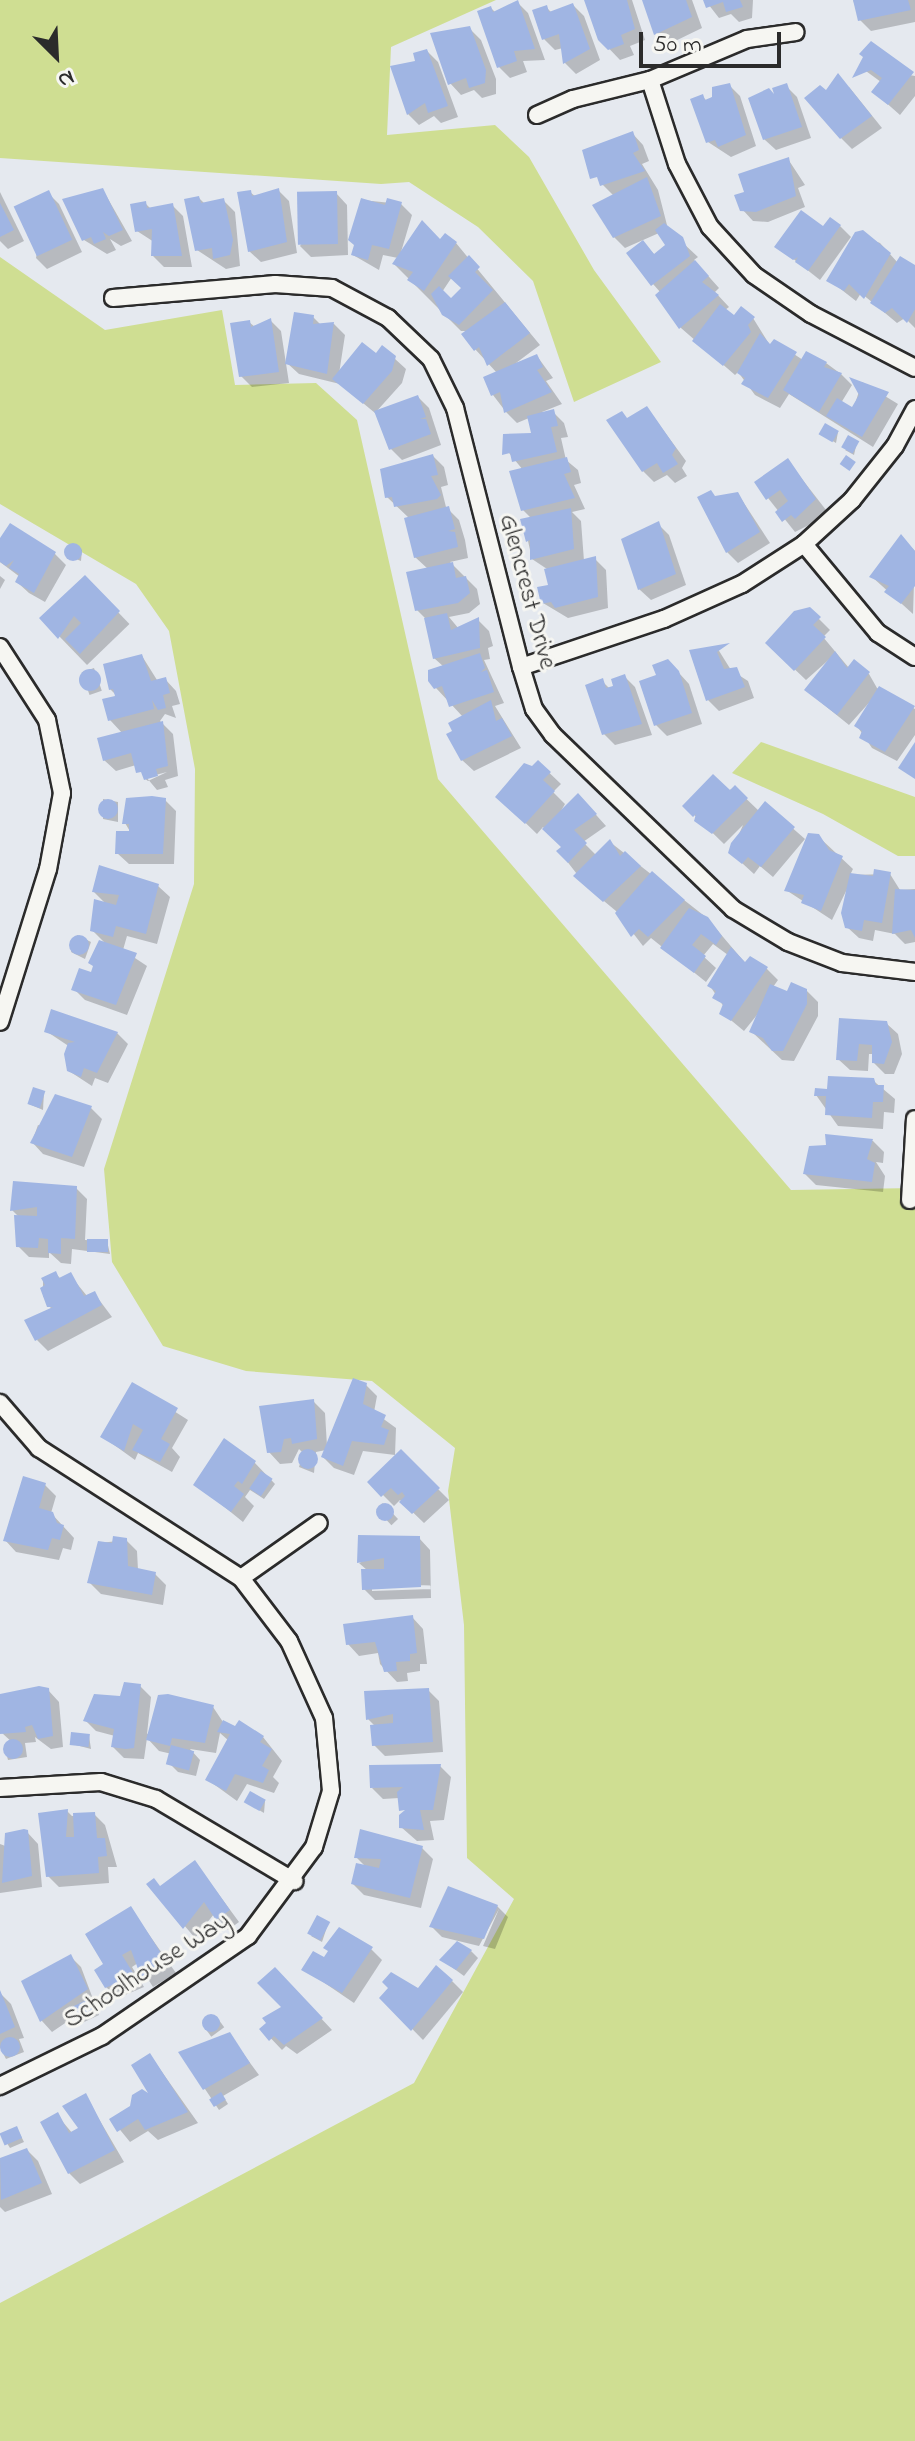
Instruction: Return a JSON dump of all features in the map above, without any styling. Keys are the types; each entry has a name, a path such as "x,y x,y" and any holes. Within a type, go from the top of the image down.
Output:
{"street":[{"path":"537,115 573,99 650,80 747,39 796,32"},
{"path":"650,80 677,164 710,227 736,256 754,275 811,314 915,368"},
{"name":"Glencrest Drive","path":"113,298 275,284 332,288 388,318 431,359 455,408 521,667 534,709 553,735 733,909 788,942 842,963 915,972"},
{"path":"521,667 664,619 742,584 804,544 852,500 895,446 915,409"},
{"path":"804,544 878,633 915,657"},
{"path":"0,647 47,720 62,793 48,869 0,1022"},
{"path":"910,1200 915,1119"},
{"name":"Schoolhouse Way","path":"0,1403 39,1448 241,1578 289,1641 324,1718 331,1791 314,1847 294,1881 248,1936 102,2036 0,2086"},
{"path":"241,1578 319,1523"},
{"path":"0,1788 101,1782 115,1786 156,1799 294,1881"}],"green space":[{"path":"0,0 496,0 391,47 387,135 495,125 529,157 594,270 661,362 574,402 533,281 478,227 409,182 381,184 0,158"},
{"path":"0,257 105,330 222,310 235,385 316,383 357,420 438,779 791,1190 915,1188 915,2441 0,2441 0,2303 414,2083 514,1899 467,1858 464,1625 448,1491 455,1448 372,1381 246,1371 163,1346 112,1262 104,1169 194,884 195,769 169,631 136,584 0,504"},
{"path":"761,742 915,797 915,856 898,856 823,814 732,773"}],"building":[{"path":"518,0 535,49 514,51 517,61 497,68 477,11 491,6 493,12"},
{"path":"584,0 627,0 635,29 621,35 624,44 608,50 598,40"},
{"path":"642,0 686,0 692,17 654,35"},
{"path":"703,0 740,0 743,7 726,12 723,2 706,8"},
{"path":"853,0 908,0 911,10 858,21"},
{"path":"573,3 590,49 563,64 559,34 542,40 532,10 547,5 549,12"},
{"path":"470,26 486,70 485,83 469,88 466,78 448,85 430,33"},
{"path":"871,41 914,72 888,105 871,92 882,78 871,70 852,78 863,57 859,54"},
{"path":"427,49 448,106 428,113 425,103 407,115 390,66 415,61 413,53"},
{"path":"838,73 872,116 840,139 804,98 820,85 826,90"},
{"path":"730,83 746,135 718,147 715,140 706,143 690,99 703,94 705,100 712,97 712,87"},
{"path":"787,83 802,127 763,140 748,98 769,88 774,94 772,88"},
{"path":"633,131 639,150 633,153 645,171 600,186 597,177 590,179 582,150"},
{"path":"789,157 796,196 756,212 740,211 734,195 744,192 738,174"},
{"path":"647,177 661,216 613,238 592,205"},
{"path":"103,188 123,230 109,236 103,232 106,239 94,244 91,237 82,241 62,199"},
{"path":"279,188 287,242 248,252 237,192 251,190 252,196"},
{"path":"49,190 72,240 37,256 14,206"},
{"path":"337,191 338,244 298,245 297,192"},
{"path":"199,196 201,203 224,198 233,240 230,255 213,259 212,248 195,251 184,199"},
{"path":"361,198 385,205 387,198 402,202 389,249 372,245 368,260 351,255 354,245 348,240"},
{"path":"146,201 147,208 173,203 182,256 151,256 152,229 135,232 130,204"},
{"path":"0,203 14,230 0,237"},
{"path":"801,210 823,226 830,217 841,225 808,271 795,262 798,257 793,260 774,247"},
{"path":"422,220 440,239 445,233 457,242 424,291 407,280 413,272 392,264"},
{"path":"664,223 683,237 690,256 651,286 626,253 643,240 654,254 665,245 655,230"},
{"path":"863,230 891,253 864,299 849,284 844,291 826,281 855,232"},
{"path":"469,255 480,267 475,272 493,290 459,325 442,315 431,294 439,286 451,298 461,288 448,276"},
{"path":"900,256 915,265 915,309 907,323 892,308 885,313 870,303"},
{"path":"695,260 709,276 702,282 719,295 679,329 655,295"},
{"path":"505,302 530,333 487,366 479,347 474,351 461,334"},
{"path":"720,304 734,315 741,306 755,317 748,325 751,332 723,366 692,341"},
{"path":"294,312 314,315 313,324 334,322 327,374 285,364"},
{"path":"271,318 279,372 239,377 230,323 250,320 251,327"},
{"path":"760,333 770,344 774,339 797,352 768,398 741,384 745,378 737,373"},
{"path":"362,342 376,353 382,345 396,356 392,371 363,404 332,379"},
{"path":"806,351 827,362 824,367 842,373 819,412 783,390"},
{"path":"537,354 543,367 537,370 552,392 504,413 500,392 491,396 483,377"},
{"path":"849,377 889,392 862,437 826,416 837,398 852,407 859,395"},
{"path":"418,395 426,417 420,419 426,419 431,434 389,450 374,411"},
{"path":"647,406 676,448 672,455 678,464 663,473 657,463 642,472 606,420 622,411 627,418"},
{"path":"554,409 558,426 551,427 557,452 512,462 510,453 502,455 503,434 531,433 527,416"},
{"path":"825,423 839,431 832,442 818,434"},
{"path":"848,435 859,441 853,454 841,447"},
{"path":"433,454 438,475 431,476 441,495 437,499 394,507 392,497 385,498 380,469"},
{"path":"846,455 856,462 850,471 840,464"},
{"path":"567,457 571,472 564,474 575,498 521,511 509,471"},
{"path":"788,458 816,499 795,519 791,515 782,522 775,512 788,501 780,490 766,500 754,482"},
{"path":"711,490 715,496 738,492 760,532 726,553 697,497"},
{"path":"449,506 455,529 448,531 455,532 458,547 414,558 404,518"},
{"path":"571,508 574,549 530,560 530,540 526,542 520,519"},
{"path":"659,521 676,574 638,590 621,539"},
{"path":"10,523 56,552 34,593 15,582 19,574 9,568 14,560 6,566 0,562 0,538"},
{"path":"901,534 915,551 915,586 901,604 884,592 889,586 869,577"},
{"path":"69,543 77,543 82,552 80,559 69,561 64,556 64,548"},
{"path":"596,556 598,597 555,608 551,602 541,604 537,587 548,585 544,569"},
{"path":"453,562 456,578 466,576 470,593 458,603 415,611 406,572"},
{"path":"85,575 120,611 80,654 65,639 81,623 74,616 58,639 39,618"},
{"path":"810,607 821,617 813,625 826,637 794,671 765,643 794,611"},
{"path":"447,613 451,630 479,617 480,648 433,659 424,618"},
{"path":"730,643 717,652 724,669 737,667 745,687 706,701 689,650"},
{"path":"835,651 847,668 854,659 870,672 837,715 804,690"},
{"path":"480,653 485,668 481,672 487,670 494,692 449,707 442,686 434,689 428,681 428,670"},
{"path":"142,654 151,681 166,677 170,693 163,695 166,708 158,710 152,700 154,709 108,721 102,699 115,696 113,689 109,690 103,664"},
{"path":"668,659 679,671 692,713 654,726 639,681 656,675 652,665"},
{"path":"90,669 98,672 101,680 98,688 90,691 82,688 79,680 82,672"},
{"path":"625,674 642,724 602,735 585,685 603,678 606,688 613,686 611,679"},
{"path":"879,686 915,706 885,752 859,738 862,731 854,726"},
{"path":"491,700 496,721 502,718 512,736 461,761 446,734 452,731 448,723"},
{"path":"163,721 168,766 156,769 158,776 144,780 141,772 136,773 131,753 103,761 97,738"},
{"path":"915,742 915,779 898,768"},
{"path":"538,760 551,772 543,780 555,791 525,824 495,797 524,763 532,766"},
{"path":"713,774 730,790 735,785 748,798 712,834 694,821 696,814 693,817 682,806"},
{"path":"578,793 597,814 574,830 587,843 568,863 556,851 561,847 542,829"},
{"path":"126,798 166,798 163,854 115,854 116,831 129,831 129,824 122,824"},
{"path":"104,799 112,799 118,809 112,819 104,819 98,813 98,805"},
{"path":"765,801 795,827 761,867 748,857 742,864 728,853 731,843"},
{"path":"808,833 819,834 829,850 843,856 821,911 801,903 804,895 784,891"},
{"path":"610,839 620,856 625,851 641,866 603,902 573,876"},
{"path":"99,865 159,884 146,934 116,926 113,937 90,931 94,899 116,905 119,895 92,892"},
{"path":"874,869 891,872 882,923 864,920 862,931 845,928 841,913 850,873 873,876"},
{"path":"652,871 685,900 648,937 639,929 631,937 615,913"},
{"path":"895,889 915,890 915,938 911,930 892,934"},
{"path":"689,908 708,917 722,936 716,945 701,934 692,945 706,956 694,973 660,948"},
{"path":"79,935 86,938 89,945 86,952 79,955 72,952 69,945 72,938"},
{"path":"99,940 137,953 116,1005 71,990 79,968 91,972 93,966 88,963"},
{"path":"731,947 745,962 750,956 768,967 731,1021 719,1014 723,1004 712,998 716,991 707,986"},
{"path":"791,982 807,989 807,1004 783,1051 772,1051 763,1038 749,1032 770,984 787,991"},
{"path":"51,1009 118,1032 97,1073 84,1068 81,1077 67,1071 64,1054 68,1043 75,1042 44,1032"},
{"path":"839,1018 887,1021 892,1042 884,1064 872,1063 872,1045 859,1044 857,1061 836,1060"},
{"path":"828,1076 874,1078 876,1085 884,1085 883,1102 873,1102 872,1118 825,1115 826,1096 814,1096 815,1088 827,1089"},
{"path":"33,1087 45,1091 40,1108 27,1104"},
{"path":"55,1094 92,1106 72,1157 30,1143"},
{"path":"825,1134 873,1139 867,1159 875,1163 872,1182 803,1174 809,1146 826,1145"},
{"path":"13,1181 77,1186 75,1239 61,1238 61,1254 48,1253 48,1239 39,1238 38,1248 16,1247 14,1215 37,1216 37,1207 10,1211"},
{"path":"87,1239 108,1239 108,1252 87,1252"},
{"path":"56,1271 59,1278 71,1272 84,1296 95,1291 102,1305 35,1341 24,1320 53,1307 47,1307 40,1288 45,1285 41,1278"},
{"path":"353,1378 367,1383 363,1404 386,1415 381,1427 389,1430 384,1445 352,1441 343,1466 321,1457"},
{"path":"132,1382 178,1408 161,1439 170,1444 160,1462 132,1450 143,1430 133,1424 124,1451 100,1437"},
{"path":"314,1399 317,1439 292,1444 291,1438 284,1439 281,1452 267,1453 259,1406"},
{"path":"224,1438 256,1461 242,1484 238,1481 234,1486 244,1494 231,1512 193,1485"},
{"path":"304,1449 312,1449 318,1459 312,1469 304,1469 298,1463 298,1455"},
{"path":"401,1449 440,1488 412,1514 399,1502 405,1496 402,1492 398,1495 391,1488 381,1497 367,1482"},
{"path":"261,1471 273,1479 261,1496 249,1488"},
{"path":"23,1476 46,1483 39,1508 53,1512 57,1523 64,1525 60,1540 52,1538 48,1550 3,1541"},
{"path":"381,1503 389,1503 394,1512 392,1519 381,1521 376,1516 376,1508"},
{"path":"358,1535 420,1536 421,1587 362,1590 361,1569 384,1569 384,1558 357,1563"},
{"path":"113,1536 127,1538 128,1566 156,1572 152,1595 87,1583 98,1541 112,1543"},
{"path":"413,1615 417,1653 410,1654 410,1661 396,1662 397,1671 384,1672 375,1642 346,1645 343,1624"},
{"path":"124,1682 141,1684 134,1748 126,1749 111,1747 114,1729 83,1721 94,1694 120,1696"},
{"path":"39,1686 49,1688 53,1736 38,1739 32,1725 25,1727 26,1732 0,1734 0,1694"},
{"path":"429,1688 433,1742 372,1746 370,1725 393,1723 393,1714 366,1720 364,1691"},
{"path":"168,1694 214,1705 205,1743 172,1738 170,1746 146,1740 158,1695"},
{"path":"223,1720 235,1726 239,1720 264,1736 260,1742 272,1749 262,1766 269,1770 263,1783 235,1774 226,1791 205,1780 230,1734 217,1732"},
{"path":"71,1732 90,1734 89,1747 70,1745"},
{"path":"9,1739 17,1739 23,1749 17,1759 9,1759 3,1753 3,1745"},
{"path":"171,1745 194,1751 189,1771 166,1764"},
{"path":"441,1764 433,1810 420,1810 424,1830 399,1828 399,1815 405,1810 399,1811 397,1792 403,1787 370,1788 369,1765"},
{"path":"250,1791 266,1800 259,1811 244,1802"},
{"path":"68,1809 66,1837 74,1837 73,1813 95,1812 97,1838 105,1838 107,1856 98,1857 99,1873 46,1877 38,1813"},
{"path":"360,1829 423,1846 410,1898 351,1884 356,1863 379,1868 381,1859 354,1858"},
{"path":"28,1830 32,1876 2,1883 5,1833"},
{"path":"195,1860 230,1910 216,1920 204,1902 183,1929 146,1884 154,1878 160,1886"},
{"path":"448,1886 498,1905 484,1939 429,1927"},
{"path":"131,1906 166,1961 141,1977 131,1950 122,1955 135,1976 105,1988 94,1970 103,1964 85,1934"},
{"path":"317,1915 330,1922 320,1941 307,1934"},
{"path":"339,1927 373,1947 342,1993 301,1970 313,1951 324,1957 328,1951 323,1948"},
{"path":"457,1941 472,1950 456,1970 439,1960"},
{"path":"71,1954 88,1989 40,2022 21,1981"},
{"path":"436,1965 453,1980 411,2031 379,1998 388,1988 382,1982 391,1972 418,1988"},
{"path":"275,1967 323,2018 284,2045 274,2036 269,2041 259,2029 266,2023 262,2018 281,2007 257,1983"},
{"path":"0,1990 15,2027 0,2034"},
{"path":"91,1998 97,2011 77,2020 71,2007"},
{"path":"211,2014 220,2023 211,2032 202,2023"},
{"path":"230,2032 250,2063 203,2090 178,2052"},
{"path":"10,2037 17,2040 20,2047 17,2054 10,2057 3,2054 0,2047 3,2040"},
{"path":"150,2053 188,2112 145,2130 138,2119 117,2132 109,2119 130,2106 132,2095 142,2089 148,2093 131,2065"},
{"path":"221,2092 226,2100 214,2107 209,2099"},
{"path":"86,2093 115,2150 68,2174 40,2122 58,2112 69,2133 78,2128 62,2106"},
{"path":"17,2126 22,2138 5,2145 0,2133"},
{"path":"27,2148 42,2183 1,2200 0,2158"}]}
